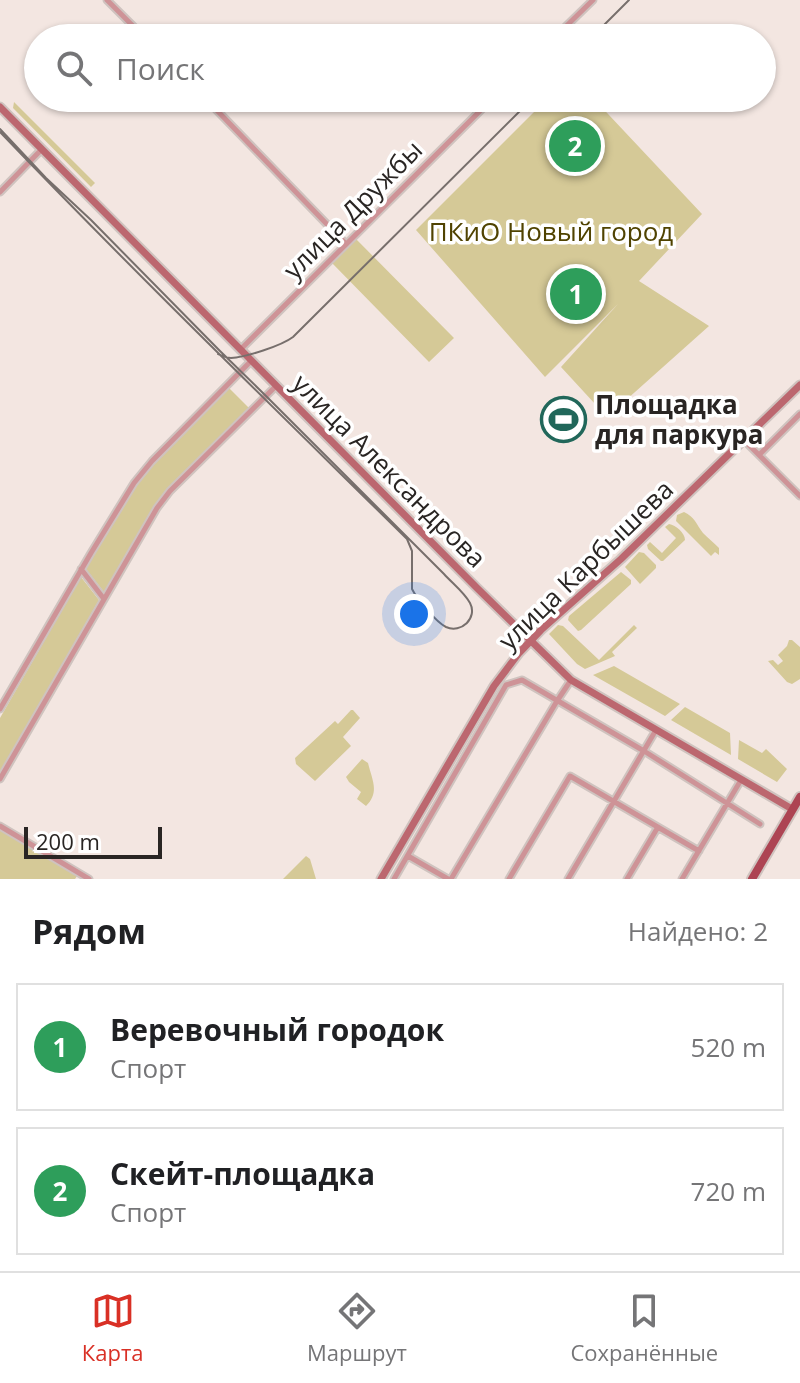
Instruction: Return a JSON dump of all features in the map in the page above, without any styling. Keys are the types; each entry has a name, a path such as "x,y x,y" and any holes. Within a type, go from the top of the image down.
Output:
{"main road":[{"name":"улица Александрова","path":"0,107 571,680 792,809"},
{"name":"улица Карбышева","path":"381,879 494,686 531,641 621,559 800,385"},
{"path":"752,879 800,797"}],"street":[{"path":"107,0 131,24"},
{"path":"568,24 593,0"},
{"path":"219,112 346,244"},
{"name":"улица Дружбы","path":"240,350 479,112"},
{"path":"0,192 41,150"},
{"path":"0,709 134,483 251,361"},
{"path":"0,779 142,533 170,491 276,386"},
{"path":"759,455 800,414"},
{"path":"744,440 800,496"},
{"path":"81,569 104,599"},
{"path":"394,879 506,685 522,680 644,751 760,824"},
{"path":"408,856 450,879 571,680"},
{"path":"568,879 656,730"},
{"path":"509,879 570,776 699,851"},
{"path":"682,879 741,780"},
{"path":"0,826 89,879"},
{"path":"627,879 658,827"}],"green space":[{"path":"14,102 95,183 91,187 13,108"},
{"name":"ПКиО Новый город","path":"534,112 606,112 702,214 639,281 709,326 607,417 561,367 618,304 545,377 416,230"},
{"path":"356,239 454,338 429,362 332,263"},
{"path":"228,387 249,408 168,489 104,592 85,568 136,484"},
{"path":"684,512 719,548 719,555 715,552 711,556 676,521 677,515"},
{"path":"669,524 680,530 685,540 661,561 647,545 650,542 662,553 676,538 665,527"},
{"path":"639,552 656,565 640,584 625,567"},
{"path":"621,572 631,580 631,584 578,631 568,620 569,616"},
{"path":"81,577 99,600 0,773 0,718"},
{"path":"558,625 563,626 599,660 634,625 637,628 612,652 615,656 585,669 549,634"},
{"path":"789,640 800,647 800,679 792,684 768,661 773,660 778,665 783,661 778,655"},
{"path":"614,666 680,704 665,716 593,675"},
{"path":"685,707 730,733 731,755 671,720"},
{"path":"351,710 360,718 343,737 351,746 315,781 296,764 295,758"},
{"path":"739,740 762,753 766,749 787,769 777,782 738,759"},
{"path":"362,759 368,763 374,786 373,796 366,806 357,799 361,792 346,777"},
{"path":"0,829 78,875 75,879 0,879"},
{"path":"306,856 310,859 316,879 283,879"}],"tram line":[{"path":"605,24 629,0"},
{"path":"218,354 229,358 245,356 293,337 519,112"},
{"path":"0,129 461,591 472,609 467,623 452,629 432,615 412,589 412,551 407,539 151,287 0,132"}],"place":[{"name":"Скейт-площадка","path":"575,146"},
{"name":"Веревочный городок","path":"576,294"},
{"name":"Площадка для паркура","path":"564,420"}]}
